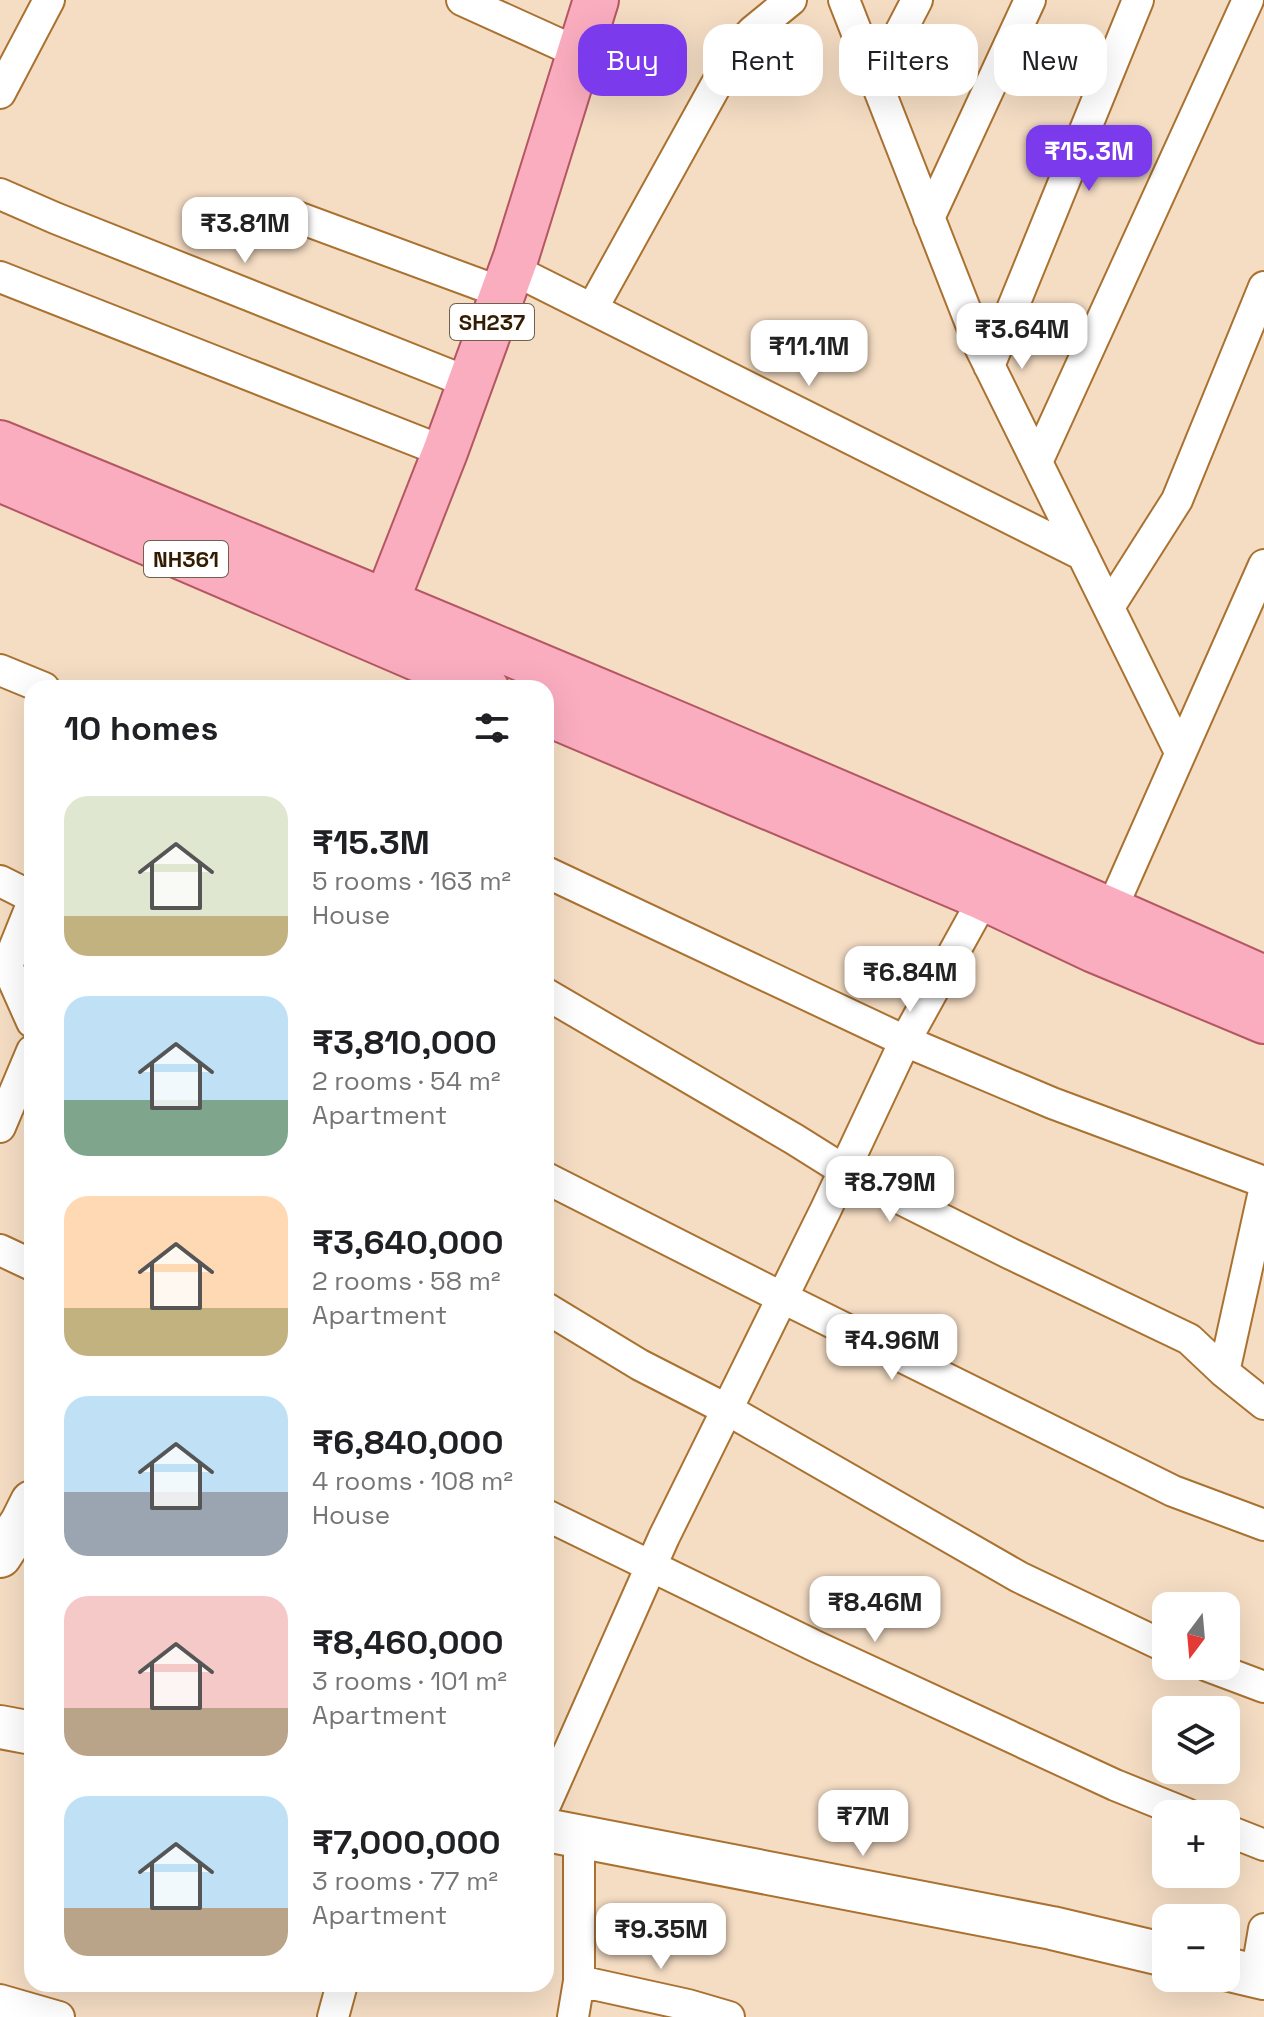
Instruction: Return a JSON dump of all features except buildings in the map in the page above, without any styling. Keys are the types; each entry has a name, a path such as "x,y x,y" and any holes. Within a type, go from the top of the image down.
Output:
{"main road":[{"name":"SH237","path":"588,24 596,0"},
{"name":"SH237","path":"379,620 508,281 578,56"},
{"path":"0,443 379,620 530,680"},
{"name":"NH361","path":"0,479 379,620"},
{"path":"379,620 469,680"},
{"path":"554,689 1111,910 1264,978"},
{"path":"554,716 984,898 1094,950 1264,1021"},
{"path":"0,1556 18,1512"},
{"path":"0,1727 24,1732"},
{"path":"562,1833 1052,1928 1152,1952"}],"street":[{"path":"0,93 49,0"},
{"path":"462,0 578,53"},
{"path":"592,309 736,49 791,0"},
{"path":"844,0 853,24"},
{"path":"905,24 917,0"},
{"path":"929,218 1030,0"},
{"path":"989,366 1138,0"},
{"path":"1037,462 1248,0"},
{"path":"881,96 980,347 1180,752"},
{"path":"0,194 470,383"},
{"path":"289,214 592,309 1083,555"},
{"path":"0,277 445,452"},
{"path":"1109,607 1177,500 1264,287"},
{"path":"1094,950 1264,565"},
{"path":"0,670 24,680"},
{"path":"554,876 905,1041 1052,1103 1264,1182"},
{"path":"0,881 24,893"},
{"path":"554,1785 651,1567 845,1171 905,1041 984,898"},
{"path":"24,924 7,966 24,1004"},
{"path":"554,999 845,1171 1189,1339 1264,1404"},
{"path":"0,1127 24,1070"},
{"path":"554,1182 1173,1491 1264,1525"},
{"path":"1224,1372 1264,1191"},
{"path":"0,1250 24,1261"},
{"path":"554,1313 640,1365 728,1410 1019,1577 1152,1640"},
{"path":"554,1519 817,1647 1152,1800"},
{"path":"1240,1678 1264,1687"},
{"path":"562,1833 579,1981 573,2017"},
{"path":"1240,1836 1264,1845"},
{"path":"1249,1974 1264,1929"},
{"path":"579,1981 729,2017"},
{"path":"333,2017 340,1992"},
{"path":"0,2000 59,2017"}]}
